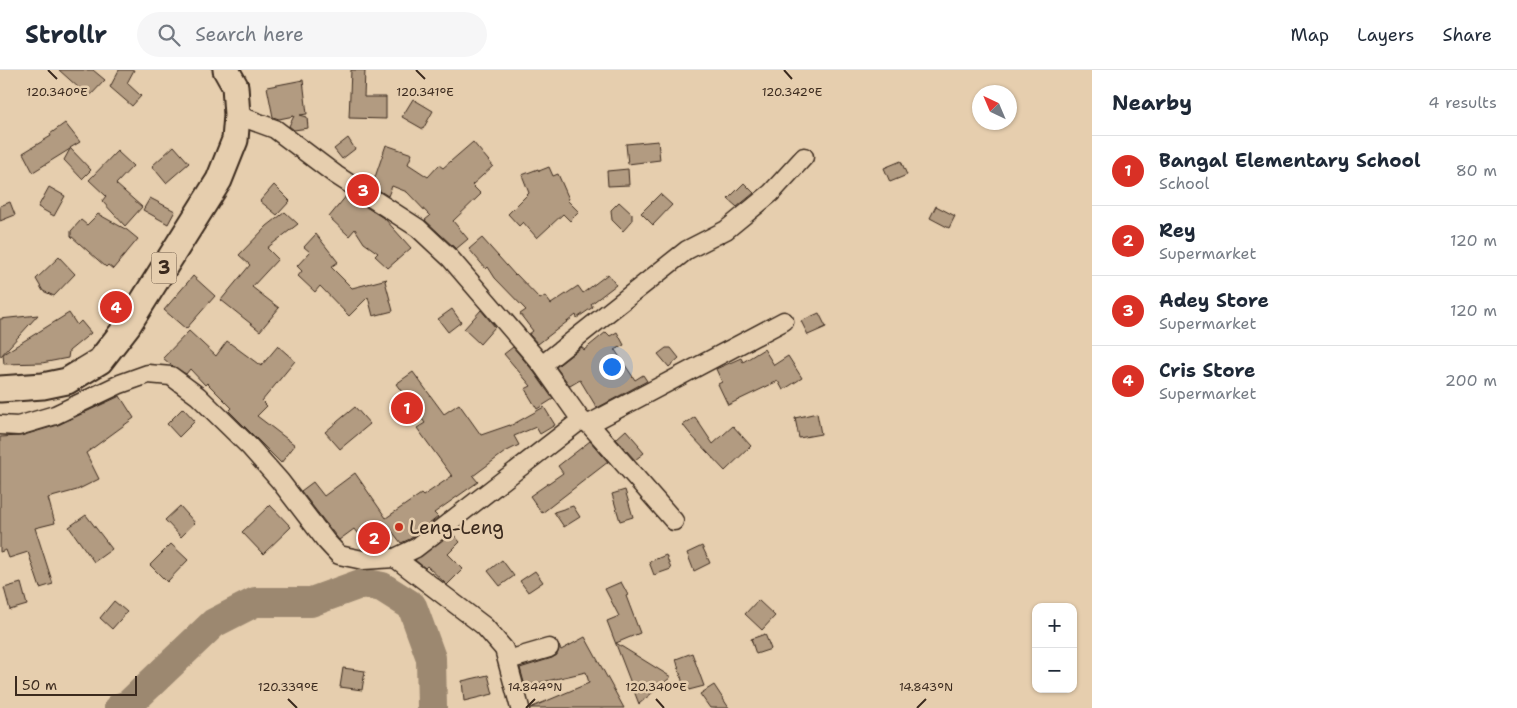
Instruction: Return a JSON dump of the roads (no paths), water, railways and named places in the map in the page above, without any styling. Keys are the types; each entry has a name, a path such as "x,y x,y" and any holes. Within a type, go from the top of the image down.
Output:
{"highway":[{"name":"3","path":"0,389 43,386 67,381 100,361 128,325 219,180 235,140 237,115 235,86 226,70"}],"street":[{"path":"237,115 275,129 336,175 418,228 450,258 542,365 585,422 674,521"},
{"path":"542,365 687,250 726,230 771,193 804,157"},
{"path":"0,426 18,426 55,416 120,384 148,374 171,376 198,396 250,447 280,481 339,555 363,560 395,558 416,548 585,422 784,322"},
{"path":"395,558 484,626 504,649 520,708"},
{"path":"508,660 549,648"}],"waterway":[{"path":"119,708 128,705 214,623 255,602 311,602 363,583 382,587 412,606 431,658 432,708"}],"place":[{"name":"Adey Store","path":"363,190"},
{"name":"Cris Store","path":"116,307"},
{"name":"Bangal Elementary School","path":"407,408"},
{"name":"Leng-Leng","path":"399,527"},
{"name":"Rey","path":"374,538"}]}
